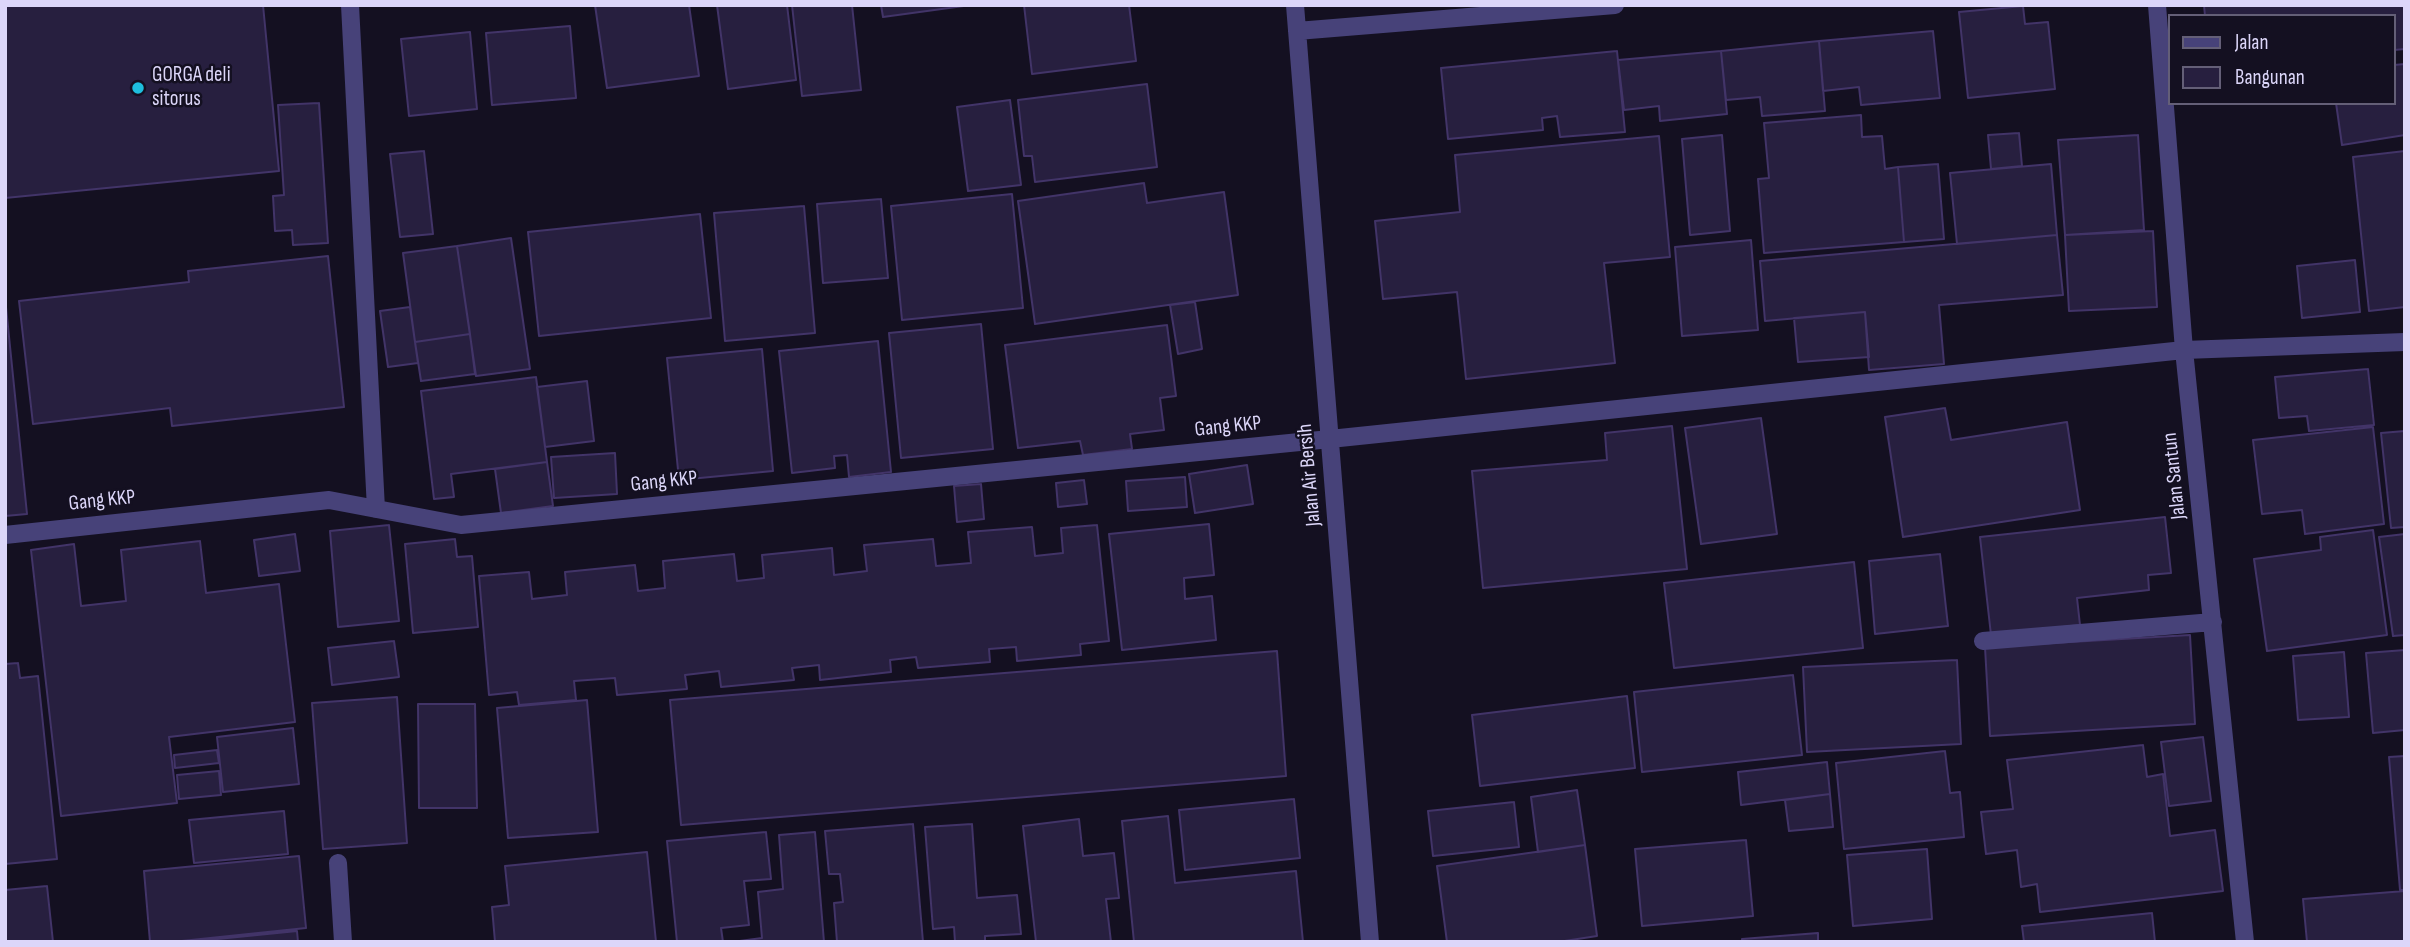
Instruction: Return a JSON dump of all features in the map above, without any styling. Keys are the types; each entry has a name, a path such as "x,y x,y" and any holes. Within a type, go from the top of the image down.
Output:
{"street":[{"path":"350,5 376,509"},
{"name":"Jalan Air Bersih","path":"1295,5 1370,942"},
{"path":"1297,31 1615,5"},
{"name":"Jalan Santun","path":"2157,5 2184,350 2245,942"},
{"name":"Gang KKP","path":"5,535 329,500 461,525 1330,439 2184,350 2405,342"},
{"path":"1983,641 2213,622"},
{"path":"338,863 343,942"}],"building":[{"name":"GORGA deli sitorus","path":"5,5 263,5 279,171 5,198"},
{"path":"595,5 689,5 699,76 607,88"},
{"path":"717,5 787,5 796,80 728,89"},
{"path":"792,5 852,5 861,90 802,96"},
{"path":"881,5 971,5 883,17"},
{"path":"1024,5 1129,5 1136,61 1032,74"},
{"path":"2204,5 2405,5 2405,49 2396,50 2396,14 2205,14"},
{"path":"2023,6 2025,24 2048,22 2055,89 1968,98 1959,12"},
{"path":"570,26 576,98 492,105 486,33"},
{"path":"1933,31 1940,98 1861,105 1859,87 1823,91 1819,41"},
{"path":"470,32 477,109 409,116 401,39"},
{"path":"1819,41 1825,111 1762,116 1760,97 1726,100 1721,51"},
{"path":"1617,51 1625,132 1560,137 1557,116 1542,118 1543,130 1448,139 1441,68"},
{"path":"1721,51 1727,114 1660,121 1659,106 1624,110 1618,60"},
{"path":"2405,64 2405,135 2342,145 2336,105 2396,105 2396,65"},
{"path":"1147,84 1157,167 1035,182 1032,156 1024,156 1018,100"},
{"path":"1010,100 1021,185 968,191 957,107"},
{"path":"319,103 328,243 293,245 292,230 275,231 273,196 284,195 278,105"},
{"path":"1861,115 1862,137 1882,136 1885,169 1898,167 1904,242 1764,253 1758,179 1769,178 1764,123"},
{"path":"2019,133 2022,166 1991,169 1988,135"},
{"path":"1722,135 1730,231 1690,235 1682,139"},
{"path":"2138,135 2144,230 2065,235 2058,140"},
{"path":"1659,136 1670,257 1604,263 1615,363 1466,379 1457,292 1383,299 1375,221 1460,212 1455,155"},
{"path":"424,151 433,234 400,237 390,154"},
{"path":"2405,151 2405,307 2369,311 2353,157"},
{"path":"1938,164 1944,239 1904,242 1898,167"},
{"path":"2051,164 2057,235 1957,244 1950,173"},
{"path":"1144,183 1147,203 1224,192 1238,295 1035,324 1018,201"},
{"path":"1012,194 1023,308 902,320 891,206"},
{"path":"881,199 888,278 823,283 817,204"},
{"path":"804,206 815,333 725,341 714,213"},
{"path":"700,214 711,318 539,336 528,232"},
{"path":"2153,231 2157,307 2069,311 2065,235"},
{"path":"2057,235 2063,295 1939,305 1944,364 1869,370 1865,312 1765,321 1760,261"},
{"path":"511,238 530,369 476,376 457,246"},
{"path":"1751,240 1758,330 1682,336 1675,247"},
{"path":"457,246 470,334 415,342 403,253"},
{"path":"328,256 344,407 172,426 170,408 33,424 19,301 189,282 188,271"},
{"path":"2355,260 2360,312 2302,318 2297,266"},
{"path":"5,297 27,514 5,516"},
{"path":"1195,302 1202,349 1178,354 1170,305"},
{"path":"410,307 418,363 388,367 380,311"},
{"path":"1865,312 1869,357 1798,362 1794,318"},
{"path":"981,324 993,449 901,458 889,333"},
{"path":"1167,325 1176,396 1160,398 1164,430 1130,434 1132,449 1083,455 1080,441 1018,448 1005,345"},
{"path":"470,334 475,374 421,381 415,342"},
{"path":"878,341 891,472 849,477 847,455 834,456 835,468 792,473 779,351"},
{"path":"762,349 773,471 679,480 667,358"},
{"path":"2368,369 2374,425 2309,431 2307,416 2279,418 2275,377"},
{"path":"536,377 547,462 451,474 454,497 434,499 421,391"},
{"path":"587,381 594,441 545,447 537,387"},
{"path":"1945,408 1951,440 2067,422 2080,510 1903,537 1885,417"},
{"path":"1761,418 1777,534 1701,544 1685,428"},
{"path":"1672,426 1687,569 1483,588 1472,471 1607,460 1605,433"},
{"path":"2373,427 2384,524 2305,534 2302,510 2262,514 2253,440"},
{"path":"2405,431 2405,527 2391,528 2381,433"},
{"path":"615,453 617,494 554,498 551,457"},
{"path":"547,462 553,506 501,513 495,469"},
{"path":"1247,465 1253,504 1195,513 1189,474"},
{"path":"1185,477 1187,507 1128,511 1126,481"},
{"path":"1084,480 1087,504 1058,507 1056,483"},
{"path":"981,484 984,519 957,522 954,486"},
{"path":"2165,517 2171,573 2148,575 2149,590 2077,598 2080,625 1991,635 1980,537"},
{"path":"1209,524 1214,575 1184,578 1185,599 1212,596 1216,640 1122,650 1109,534"},
{"path":"389,525 399,621 338,627 330,531"},
{"path":"1097,525 1109,641 1080,644 1081,655 1017,661 1016,647 989,649 990,662 918,668 916,657 890,660 891,672 820,680 819,665 792,668 794,680 721,687 719,671 685,675 687,689 617,695 615,678 574,681 576,700 519,705 517,692 489,695 479,576 529,572 532,599 567,595 565,572 635,565 638,591 665,588 663,561 734,554 737,581 764,578 762,555 832,548 834,575 867,571 864,545 933,539 936,566 971,563 968,532 1032,527 1035,556 1063,553 1061,528"},
{"path":"2373,530 2387,635 2267,651 2254,559 2321,550 2320,537"},
{"path":"295,534 300,571 259,576 254,540"},
{"path":"2405,534 2405,635 2393,636 2379,537"},
{"path":"455,539 457,557 472,556 478,627 413,633 405,544"},
{"path":"200,541 206,593 279,584 295,722 169,737 177,803 61,816 31,550 74,544 81,606 126,601 121,550"},
{"path":"1940,554 1948,626 1875,634 1869,561"},
{"path":"1854,562 1863,648 1674,668 1664,583"},
{"path":"2190,635 2195,724 1990,736 1985,647"},
{"path":"394,641 399,677 332,685 328,648"},
{"path":"2405,650 2405,730 2373,733 2366,653"},
{"path":"1277,651 1286,776 681,825 670,700"},
{"path":"2344,652 2349,717 2298,720 2293,656"},
{"path":"1957,660 1961,744 1807,752 1803,667"},
{"path":"18,663 20,678 38,676 57,859 5,864 5,664"},
{"path":"1793,675 1802,755 1642,772 1634,692"},
{"path":"1627,696 1635,768 1480,786 1472,715"},
{"path":"397,697 407,843 323,849 312,703"},
{"path":"587,700 598,832 508,838 497,708"},
{"path":"418,704 475,704 477,808 419,808"},
{"path":"293,728 299,784 223,792 217,737"},
{"path":"2203,737 2211,801 2169,806 2161,742"},
{"path":"2143,745 2147,777 2163,774 2170,836 2215,830 2223,891 2040,912 2037,884 2021,887 2017,850 1986,854 1981,812 2013,809 2007,760"},
{"path":"217,750 219,763 175,768 174,755"},
{"path":"1945,751 1950,793 1960,792 1964,837 1844,849 1836,763"},
{"path":"2405,756 2405,890 2400,890 2389,757"},
{"path":"1827,762 1830,794 1741,805 1738,772"},
{"path":"219,771 221,795 179,799 177,775"},
{"path":"1577,790 1585,845 1538,852 1531,797"},
{"path":"1830,794 1833,827 1789,831 1785,800"},
{"path":"1294,799 1300,858 1185,870 1179,810"},
{"path":"1514,802 1519,847 1433,856 1428,811"},
{"path":"284,811 288,854 194,863 189,820"},
{"path":"1168,816 1175,883 1296,871 1303,942 1134,942 1122,821"},
{"path":"1079,819 1083,856 1114,853 1119,898 1106,899 1111,942 1036,942 1023,826"},
{"path":"913,824 923,942 837,942 834,903 843,902 840,874 829,874 825,831"},
{"path":"972,824 977,898 1017,895 1021,934 985,936 985,942 955,942 954,927 933,929 925,827"},
{"path":"766,832 771,879 744,881 749,925 721,928 723,942 677,942 667,841"},
{"path":"815,832 824,942 732,942 762,938 758,892 783,889 779,835"},
{"path":"1746,840 1753,916 1642,926 1635,849"},
{"path":"1585,845 1597,936 1558,942 1447,942 1437,866"},
{"path":"1927,849 1932,919 1853,926 1847,855"},
{"path":"647,852 656,942 495,942 492,907 509,905 505,866"},
{"path":"299,856 306,928 150,942 144,871"},
{"path":"47,886 53,942 5,942 5,890"},
{"path":"2405,891 2405,942 2307,942 2303,899"},
{"path":"2152,913 2155,942 2024,942 2022,926"},
{"path":"297,931 298,942 188,942"},
{"path":"1818,933 1818,942 1742,942 1742,939"}],"place":[{"name":"GORGA deli sitorus","path":"138,88"}]}
